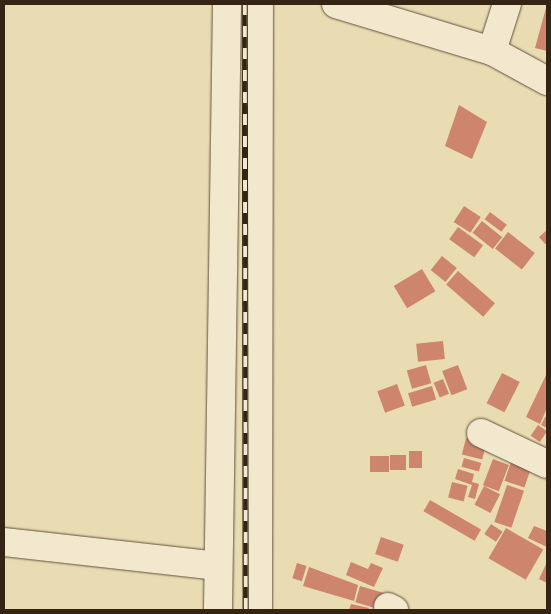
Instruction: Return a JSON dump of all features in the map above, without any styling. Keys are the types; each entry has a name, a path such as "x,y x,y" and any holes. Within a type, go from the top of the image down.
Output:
{"street":[{"path":"218,610 227,4"},
{"path":"258,610 259,4"},
{"path":"336,4 492,52 547,81"},
{"path":"492,52 506,4"},
{"path":"481,433 547,464"},
{"path":"4,542 218,566"}],"building":[{"path":"547,4 547,51 535,48"},
{"path":"459,105 487,122 472,159 445,146"},
{"path":"464,206 481,217 470,233 454,222"},
{"path":"490,212 507,225 501,232 485,219"},
{"path":"482,221 502,237 493,249 473,233"},
{"path":"458,227 483,245 474,257 449,239"},
{"path":"547,230 547,243 545,244 539,237"},
{"path":"508,232 535,253 522,269 495,249"},
{"path":"442,256 457,268 445,282 431,270"},
{"path":"422,269 435,291 407,308 394,286"},
{"path":"458,271 495,303 483,317 446,285"},
{"path":"443,341 445,359 418,362 416,344"},
{"path":"426,365 431,383 412,389 407,371"},
{"path":"458,365 467,389 451,395 442,371"},
{"path":"502,373 520,382 504,412 487,403"},
{"path":"547,373 547,408 540,424 526,417"},
{"path":"443,379 449,394 440,398 434,383"},
{"path":"397,384 405,406 385,413 377,391"},
{"path":"432,386 436,399 412,407 408,393"},
{"path":"545,417 547,418 547,428 541,425"},
{"path":"538,425 547,431 540,442 531,436"},
{"path":"466,438 486,443 482,460 462,454"},
{"path":"409,451 422,451 422,468 409,468"},
{"path":"390,455 406,455 406,470 390,470"},
{"path":"370,456 389,456 389,472 370,472"},
{"path":"464,458 481,463 479,472 462,467"},
{"path":"493,459 509,465 499,491 483,485"},
{"path":"512,459 532,466 524,488 505,481"},
{"path":"458,469 474,474 472,482 479,484 475,499 468,497 472,485 455,479"},
{"path":"452,482 468,486 464,501 448,498"},
{"path":"507,485 524,491 511,528 494,522"},
{"path":"484,486 500,494 491,513 474,505"},
{"path":"430,500 481,530 475,541 424,511"},
{"path":"491,524 503,532 496,542 484,534"},
{"path":"534,526 547,531 547,547 528,538"},
{"path":"506,528 543,550 526,580 488,558"},
{"path":"381,537 404,545 398,562 375,554"},
{"path":"351,562 368,569 371,563 383,568 374,587 346,575"},
{"path":"547,562 547,583 539,579"},
{"path":"297,563 307,566 302,581 292,578"},
{"path":"309,567 358,585 354,601 303,586"},
{"path":"360,586 384,593 379,609 355,602"},
{"path":"351,604 369,608 368,610 349,610"}],"railway":[{"path":"245,4 246,610"}]}
